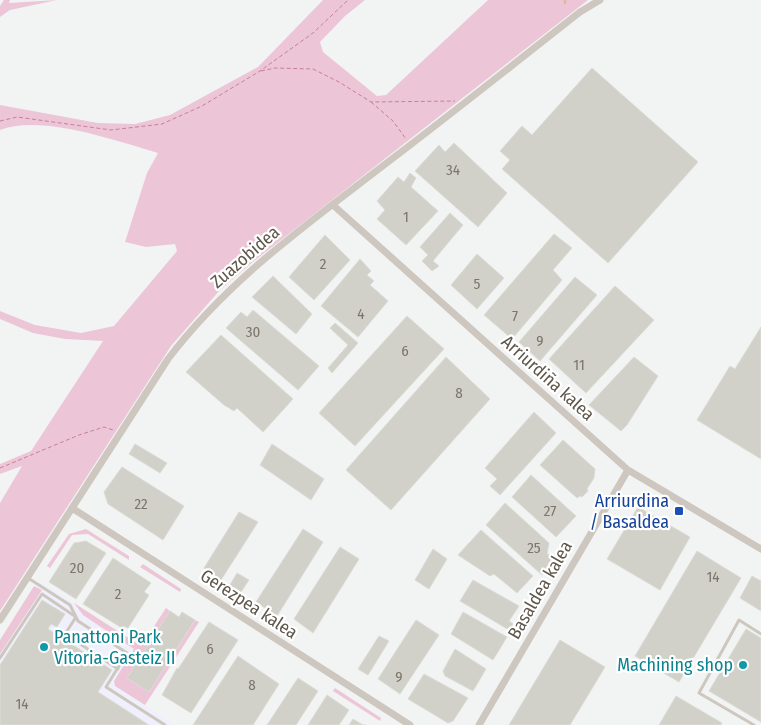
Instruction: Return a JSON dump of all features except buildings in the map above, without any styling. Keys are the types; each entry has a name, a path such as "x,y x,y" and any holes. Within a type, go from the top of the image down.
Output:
{"street":[{"path":"580,12 594,0"},
{"name":"Zuazobidea","path":"0,620 120,432 168,359 194,324 253,268 580,12 600,0"},
{"name":"Arriurdiña kalea","path":"333,205 628,470 761,550"},
{"name":"Basaldea kalea","path":"479,725 628,470"},
{"name":"Gerezpea kalea","path":"72,508 410,725"}],"lane":[{"path":"27,578 70,605 78,621 127,653 106,687 165,725"},
{"path":"0,658 42,594 76,617"},
{"path":"76,617 65,634 118,668"},
{"path":"754,725 699,693 739,620 761,634"}],"path":[{"path":"0,121 16,117 111,130 162,124 202,106 260,71 313,33 348,0"},
{"path":"260,71 276,68 313,69 339,82 371,102 393,121 409,146"},
{"path":"371,102 447,101 463,105"},
{"path":"0,468 79,435 104,427 120,432"}],"shaded area":[{"path":"4,0 10,0 9,3 57,0 10,10 0,17 0,6"},
{"path":"323,0 365,0 345,16 320,42 323,52 377,96 386,95 488,0 588,0 254,261 220,290 171,346 0,611 0,503 22,466 0,474 0,464 31,451 103,341 65,339 33,333 0,319 0,311 35,325 81,333 114,326 177,251 175,244 146,247 125,242 147,173 158,153 100,136 57,127 17,126 0,130 0,105 98,123 135,124 170,115 258,67"},
{"path":"86,529 129,556 129,560 88,534 72,535 50,568 47,566 69,534"},
{"path":"143,564 181,589 180,592 140,567"},
{"name":"Panattoni Park Vitoria-Gasteiz II","path":"41,582 141,646 115,686 176,725 0,725 0,645"},
{"path":"34,586 42,590 0,654 0,640"},
{"path":"74,603 141,646 166,608 170,611 149,692 195,620 199,622 145,705 115,686 114,681 134,649 83,615"},
{"path":"335,688 381,718 380,721 333,691"}],"place":[{"name":"Arriurdina / Basaldea","path":"679,511"},
{"name":"Panattoni Park Vitoria-Gasteiz II","path":"44,647"},
{"name":"Machining shop","path":"743,665"}]}
